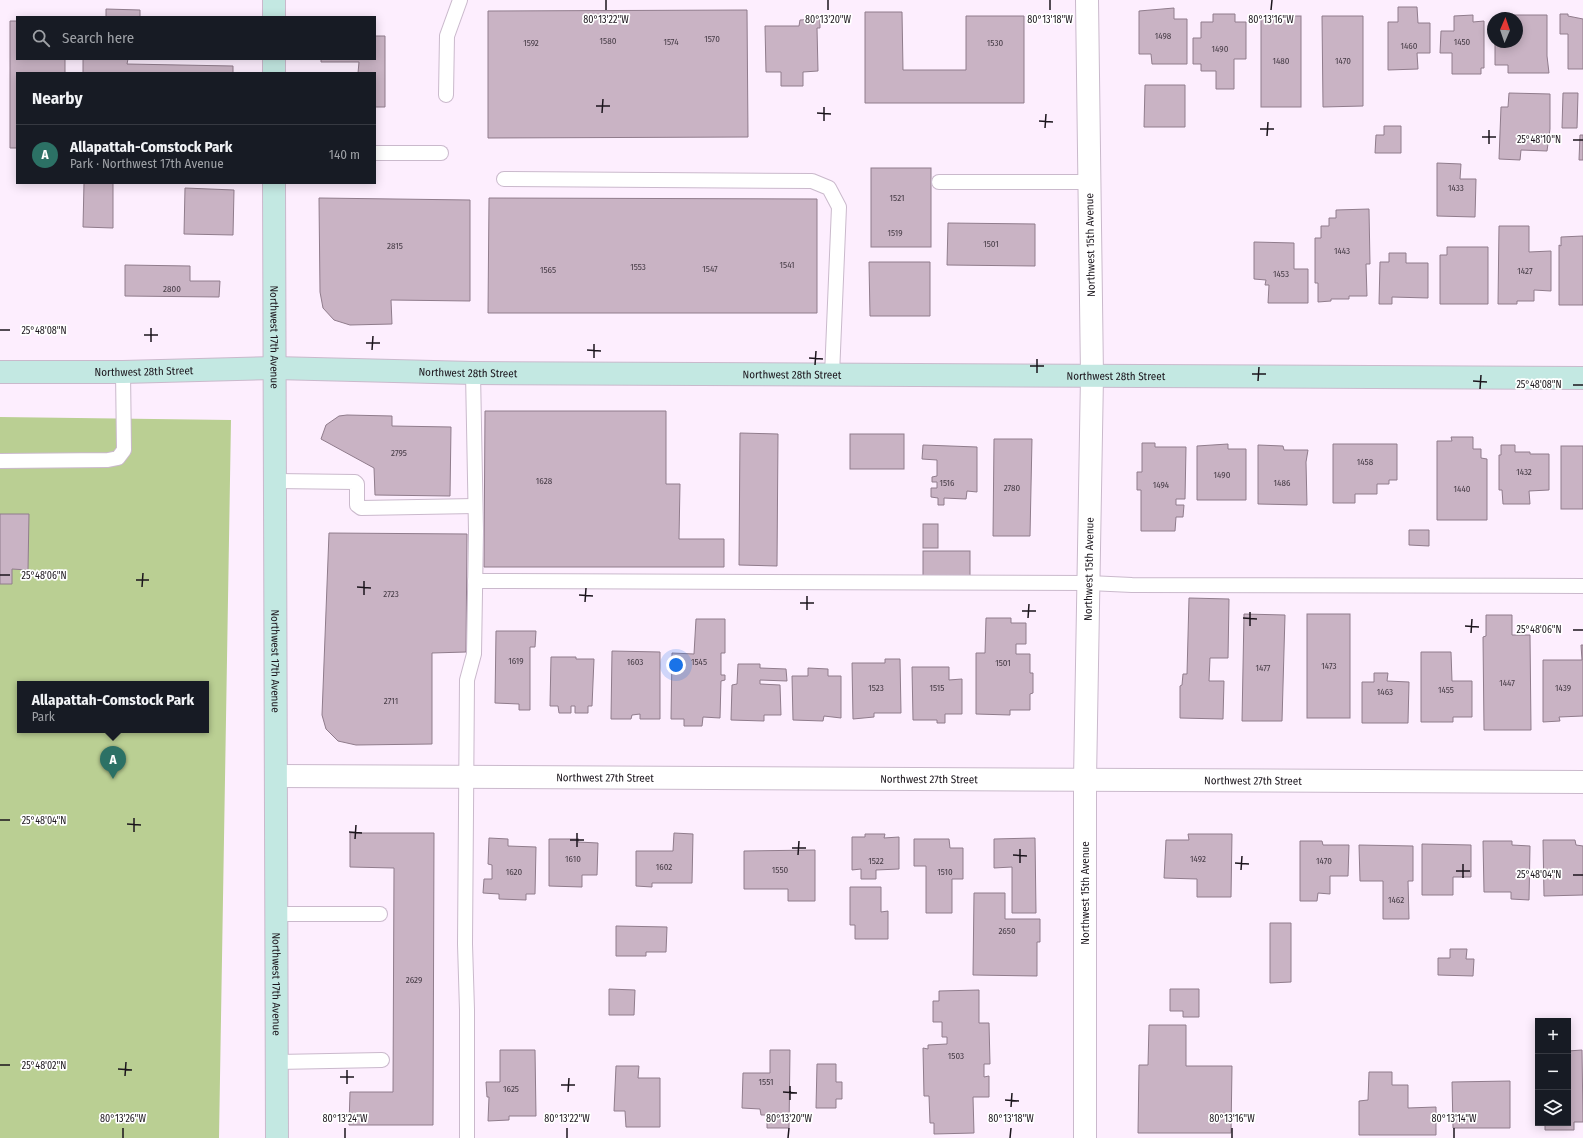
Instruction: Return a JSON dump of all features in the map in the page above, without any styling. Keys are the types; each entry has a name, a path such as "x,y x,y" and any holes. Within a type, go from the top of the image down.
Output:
{"street":[{"path":"274,0 274,16"},
{"name":"Northwest 15th Avenue","path":"1086,1138 1085,780 1092,376 1087,0"},
{"path":"274,60 274,72"},
{"name":"Northwest 17th Avenue","path":"274,184 277,1138"},
{"name":"Northwest 28th Street","path":"0,372 123,372 275,368 474,373 1583,378"},
{"name":"Northwest 27th Street","path":"276,776 1583,782"}],"lane":[{"path":"446,95 447,36 460,0"},
{"path":"376,153 441,153"},
{"path":"504,179 812,181 829,188 839,207 832,375"},
{"path":"939,182 1089,182"},
{"path":"0,461 108,460 118,458 124,450 123,372"},
{"path":"467,1138 467,1010 465,944 467,680 474,654 474,373"},
{"path":"276,481 355,482 357,484 358,505 361,508 475,506"},
{"path":"475,581 1583,586"},
{"path":"276,914 380,914"},
{"path":"277,1062 382,1060"}],"green space":[{"path":"0,417 231,420 219,1138 0,1138"}],"building":[{"path":"1398,7 1417,7 1418,23 1430,23 1430,53 1417,53 1418,69 1388,70 1388,22 1398,22"},
{"path":"1174,8 1174,19 1187,19 1187,64 1152,64 1151,54 1139,54 1139,11"},
{"path":"106,9 140,10 140,16 106,16"},
{"path":"747,10 748,137 488,138 488,11"},
{"path":"865,12 902,12 903,70 966,70 966,16 1024,16 1024,103 865,103"},
{"path":"1213,14 1235,14 1235,22 1246,22 1246,59 1234,59 1234,89 1216,89 1216,71 1201,71 1201,64 1193,64 1193,38 1201,38 1201,22 1213,22"},
{"path":"1560,14 1568,14 1568,16 1583,19 1583,69 1568,69 1568,34 1560,34"},
{"path":"1473,15 1473,22 1484,21 1484,68 1481,68 1481,74 1452,74 1452,53 1440,53 1441,31 1454,31 1454,16"},
{"path":"1523,15 1547,15 1547,56 1549,73 1508,73 1508,65 1495,65 1495,48 1523,48"},
{"path":"1261,16 1301,16 1301,107 1261,107"},
{"path":"1322,16 1363,16 1363,106 1323,107"},
{"path":"820,19 820,28 817,28 818,71 803,72 803,86 781,86 781,72 766,72 765,26 799,26 800,20"},
{"path":"10,21 16,21 16,60 65,60 65,72 16,72 16,148 10,148"},
{"path":"376,36 385,36 385,107 376,107 376,72 358,72 359,62 321,62 321,60 376,60"},
{"path":"83,60 128,60 127,64 233,66 233,72 83,72"},
{"path":"1145,85 1185,85 1185,127 1144,127"},
{"path":"1509,93 1550,94 1550,129 1547,151 1521,150 1520,160 1499,159 1501,107 1508,107"},
{"path":"1563,93 1578,93 1577,128 1562,128"},
{"path":"1384,126 1401,126 1401,153 1375,153 1376,135 1384,135"},
{"path":"1580,135 1583,135 1583,160 1579,160"},
{"path":"1437,163 1461,164 1460,179 1476,179 1475,217 1437,216"},
{"path":"871,168 931,168 931,247 871,247"},
{"path":"84,184 113,184 113,228 83,227"},
{"path":"185,188 234,190 233,235 184,234"},
{"path":"319,198 470,200 470,301 391,300 392,324 350,325 334,320 323,308 320,292"},
{"path":"489,198 817,199 817,313 488,313"},
{"path":"1369,209 1370,264 1366,264 1367,296 1349,296 1349,299 1331,299 1331,301 1318,302 1318,283 1315,283 1315,238 1321,238 1321,226 1329,226 1329,218 1336,218 1336,210"},
{"path":"948,223 1035,224 1035,266 947,265"},
{"path":"1499,226 1529,226 1529,252 1551,251 1551,291 1534,290 1534,301 1517,301 1517,304 1498,304"},
{"path":"1583,236 1583,305 1559,305 1559,245 1561,246 1561,237"},
{"path":"1254,242 1294,243 1294,269 1308,269 1308,303 1268,303 1269,285 1265,285 1266,280 1254,279"},
{"path":"1447,247 1488,247 1488,304 1440,304 1440,255 1447,255"},
{"path":"1389,253 1406,253 1406,263 1428,263 1428,298 1392,297 1392,304 1379,304 1380,262 1389,262"},
{"path":"869,262 930,262 930,316 870,316"},
{"path":"125,265 190,266 190,281 220,281 219,297 125,296"},
{"path":"485,411 666,411 666,484 680,484 679,539 724,539 724,567 484,567"},
{"path":"339,416 392,416 392,426 451,427 450,496 375,495 374,468 321,439 326,425"},
{"path":"740,433 778,434 777,566 739,565"},
{"path":"850,434 904,434 904,469 850,469"},
{"path":"1451,437 1473,437 1473,449 1481,449 1481,458 1487,459 1487,520 1437,520 1437,441 1452,441"},
{"path":"994,439 1032,439 1030,536 993,536"},
{"path":"1142,443 1155,443 1155,447 1186,447 1185,499 1176,499 1176,505 1184,505 1183,517 1176,517 1175,531 1141,531 1141,490 1137,490 1137,472 1142,472"},
{"path":"1228,444 1228,449 1246,449 1246,500 1197,500 1197,446"},
{"path":"1333,444 1397,444 1397,480 1389,480 1389,484 1377,484 1377,494 1355,494 1355,503 1333,503"},
{"path":"923,445 977,447 977,492 967,491 966,499 944,498 944,505 938,505 938,498 931,497 931,488 937,488 937,482 932,482 932,477 937,476 937,460 922,459"},
{"path":"1258,445 1283,446 1284,450 1308,450 1306,462 1307,505 1258,504"},
{"path":"1501,445 1515,445 1515,452 1549,454 1549,490 1529,491 1530,504 1503,504 1502,490 1499,490 1499,455 1501,455"},
{"path":"1561,446 1583,446 1583,509 1561,509"},
{"path":"0,514 29,514 28,570 12,569 12,584 0,584"},
{"path":"923,524 938,524 938,548 923,548"},
{"path":"1409,530 1429,530 1429,546 1409,545"},
{"path":"329,533 467,534 466,652 432,653 432,744 356,745 338,741 326,729 322,715"},
{"path":"923,551 970,551 970,576 923,576"},
{"path":"1189,598 1229,599 1228,658 1210,658 1209,681 1224,681 1223,719 1180,718 1180,686 1182,685 1183,674 1187,674"},
{"path":"1244,614 1285,615 1282,721 1242,721"},
{"path":"1307,614 1350,614 1350,718 1307,718"},
{"path":"1486,615 1512,615 1512,635 1530,635 1531,730 1484,730 1483,637 1486,636"},
{"path":"986,618 1011,618 1011,623 1026,623 1026,644 1016,644 1016,654 1030,654 1030,673 1033,673 1033,693 1030,694 1030,710 1010,710 1010,715 976,714 976,653 985,653"},
{"path":"696,619 725,619 725,653 721,653 721,675 725,675 725,680 721,681 720,718 703,717 702,726 684,726 684,719 671,719 672,653 694,654"},
{"path":"496,631 536,631 535,647 530,647 530,710 519,710 519,704 495,703"},
{"path":"1581,645 1583,645 1583,716 1559,717 1560,721 1543,722 1543,660 1582,660"},
{"path":"612,651 660,652 660,719 640,719 640,714 632,715 631,719 611,719"},
{"path":"1421,652 1451,652 1452,681 1472,681 1472,717 1453,717 1453,722 1421,722"},
{"path":"551,657 594,659 592,706 588,706 588,713 575,713 575,706 571,706 571,713 559,713 558,706 550,706"},
{"path":"885,659 900,659 901,713 874,713 874,717 853,719 852,663 885,663"},
{"path":"738,664 760,664 760,668 786,669 787,681 760,680 760,684 780,685 781,715 764,715 764,721 731,720 732,685 737,684"},
{"path":"912,667 949,667 949,680 962,679 962,714 945,714 945,723 937,723 937,720 913,720"},
{"path":"808,668 828,669 828,676 841,676 841,718 824,716 823,721 793,720 792,676 808,676"},
{"path":"1374,673 1388,673 1387,681 1409,682 1408,723 1362,723 1362,682 1374,682"},
{"path":"350,833 434,833 433,1125 349,1125 350,1092 393,1092 394,868 350,867"},
{"path":"674,833 693,834 692,883 652,883 652,887 636,886 636,851 673,851"},
{"path":"865,834 885,834 884,838 899,837 899,869 876,870 876,879 861,879 861,869 852,870 852,837 865,837"},
{"path":"1188,834 1232,834 1231,897 1197,897 1197,879 1164,878 1166,840 1189,840"},
{"path":"489,838 508,839 508,846 536,847 535,894 526,894 526,900 499,899 499,894 483,893 484,879 492,879 492,865 488,864"},
{"path":"1035,838 1036,913 1012,913 1012,867 994,868 994,839"},
{"path":"549,839 579,839 578,842 598,843 597,875 582,875 582,887 549,886"},
{"path":"914,839 949,839 950,848 963,848 963,879 952,879 952,913 926,913 926,866 914,866"},
{"path":"1543,840 1575,840 1576,845 1583,846 1583,895 1544,896"},
{"path":"1300,841 1322,841 1323,845 1349,845 1348,876 1330,876 1330,894 1318,893 1317,901 1300,901"},
{"path":"1483,841 1512,841 1512,845 1530,846 1529,900 1511,899 1511,892 1484,892"},
{"path":"1422,844 1471,845 1471,877 1453,877 1453,895 1422,895"},
{"path":"1359,845 1413,846 1413,881 1408,881 1409,919 1383,919 1383,881 1360,881"},
{"path":"815,850 815,901 788,901 788,889 744,889 744,851"},
{"path":"850,887 881,887 881,912 888,911 888,939 855,939 855,925 850,925"},
{"path":"974,893 1005,893 1005,919 1040,919 1040,942 1037,942 1037,976 973,975"},
{"path":"1270,923 1291,923 1291,982 1270,983"},
{"path":"616,926 667,927 666,952 646,952 646,956 616,956"},
{"path":"1450,949 1467,949 1466,959 1474,959 1473,976 1438,975 1438,958 1450,958"},
{"path":"609,989 635,990 634,1015 609,1015"},
{"path":"1170,989 1199,989 1199,1017 1183,1017 1183,1011 1170,1011"},
{"path":"979,990 979,1023 989,1023 990,1064 984,1064 984,1077 989,1076 989,1097 973,1097 974,1133 934,1134 934,1123 930,1123 929,1096 924,1096 923,1048 928,1049 928,1045 947,1044 947,1037 942,1037 942,1022 933,1022 933,1001 939,1001 939,991"},
{"path":"1149,1025 1186,1025 1186,1066 1232,1066 1231,1133 1138,1133 1139,1065 1148,1065"},
{"path":"500,1050 535,1050 536,1116 509,1116 509,1120 488,1121 489,1097 487,1097 486,1082 500,1082"},
{"path":"770,1050 790,1050 789,1128 767,1128 767,1115 761,1115 760,1109 742,1108 743,1073 770,1073"},
{"path":"1582,1050 1583,1122 1574,1122 1574,1130 1545,1130 1545,1126 1571,1126 1571,1051"},
{"path":"817,1064 836,1064 836,1082 842,1082 842,1099 836,1099 836,1108 816,1108"},
{"path":"616,1066 639,1066 638,1078 660,1078 660,1127 626,1127 625,1111 614,1111"},
{"path":"1369,1072 1392,1072 1392,1085 1408,1085 1408,1108 1436,1107 1436,1135 1359,1135 1359,1101 1368,1100"},
{"path":"1510,1081 1510,1128 1453,1128 1452,1082"}],"place":[{"name":"Allapattah-Comstock Park","path":"113,779"}]}
